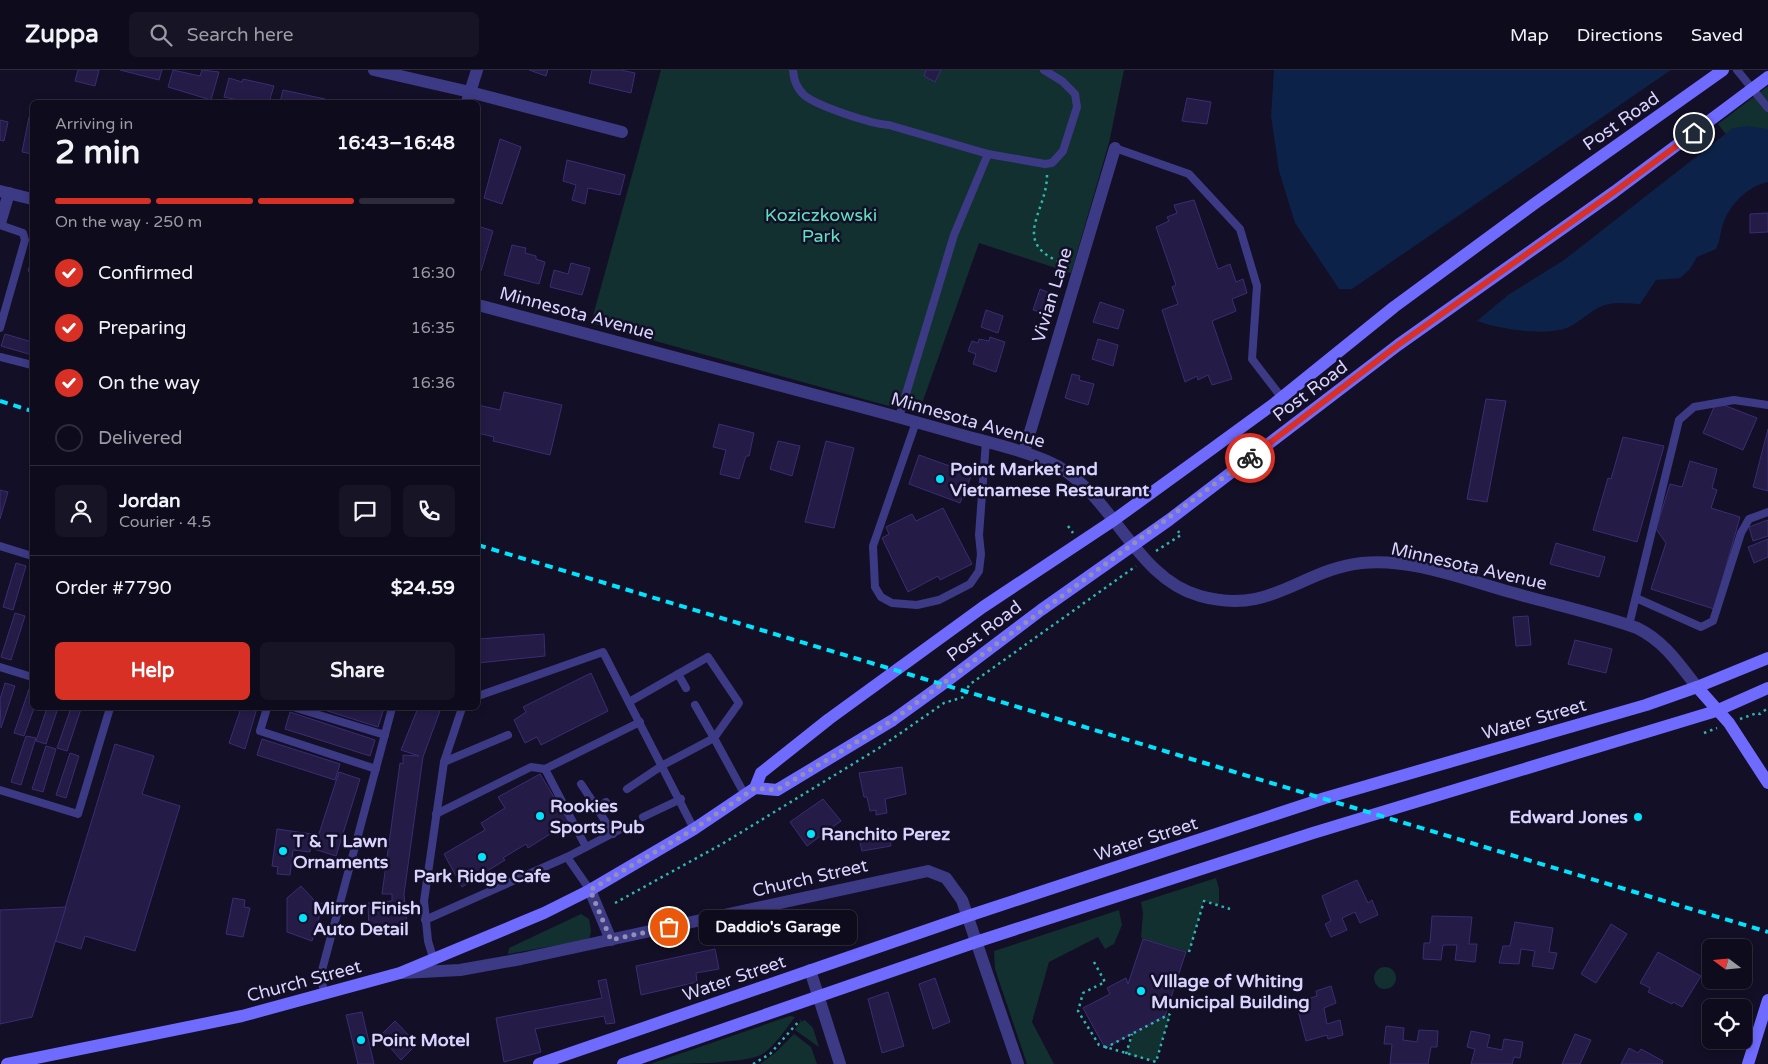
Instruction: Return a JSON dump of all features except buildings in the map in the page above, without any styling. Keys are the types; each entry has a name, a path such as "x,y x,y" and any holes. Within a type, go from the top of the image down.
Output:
{"main road":[{"name":"Post Road","path":"750,792 761,773 829,719 983,608 1114,520 1282,398 1394,307 1534,204 1723,70"},
{"name":"Post Road","path":"750,792 777,790 848,748 943,684 1098,569 1169,520 1398,345 1614,192 1768,77"},
{"name":"Water Street","path":"539,1064 968,916 1325,798 1646,705 1697,687 1768,658"},
{"path":"1697,687 1728,723 1768,783"},
{"path":"623,1064 976,942 1366,816 1716,711 1768,688"},
{"path":"400,973 434,961 544,914 590,890 694,829 750,792"},
{"name":"Church Street","path":"7,1064 242,1016 400,973"},
{"path":"1748,1064 1764,1028 1768,1000"}],"street":[{"path":"374,70 468,97 622,132"},
{"path":"468,97 477,70"},
{"name":"Vivian Lane","path":"1024,452 1116,148"},
{"path":"0,224 4,192 30,198"},
{"name":"Minnesota Avenue","path":"480,306 899,417 1024,452 1050,462 1074,477 1160,574 1181,589 1220,600 1244,601 1261,599 1332,570 1360,563 1378,562 1419,568 1629,626 1648,634 1665,647 1697,687"},
{"name":"Church Street","path":"400,973 460,970 611,940 922,871 940,875 950,882 959,895 968,916 1018,1064"},
{"path":"590,890 611,940"},
{"path":"810,970 840,1064"}],"lane":[{"path":"793,70 796,86 805,96 844,114 874,124 889,125 988,154 1045,164 1052,163 1063,151 1077,107 1075,94 1062,81 1044,70"},
{"path":"1737,70 1768,108"},
{"path":"1116,148 1189,174 1240,229 1257,286 1252,359 1282,398"},
{"path":"899,417 954,235 988,154"},
{"path":"0,224 23,233 25,249 0,328"},
{"path":"0,357 30,365"},
{"path":"1629,626 1679,420 1694,407 1734,400 1768,405"},
{"path":"916,422 872,546 875,587 881,596 892,603 917,605 939,600 970,584 979,571 981,554 979,535 986,441"},
{"path":"1636,598 1701,627 1713,622 1741,533 1749,519 1768,512"},
{"path":"0,546 30,555"},
{"path":"480,695 603,652 680,798 694,829"},
{"path":"628,789 663,765 714,738 739,703 708,657 629,702"},
{"path":"0,667 30,676"},
{"path":"678,674 686,688"},
{"path":"695,705 714,738 750,792"},
{"path":"0,790 78,814 109,710"},
{"path":"266,710 260,731 376,769"},
{"path":"303,710 385,735"},
{"path":"324,994 321,974 391,710"},
{"path":"434,961 428,941 424,902 444,762 461,710"},
{"path":"436,814 531,767 545,770 640,722"},
{"path":"444,762 508,735"},
{"path":"545,770 586,847"},
{"path":"581,784 613,834"},
{"path":"643,817 680,798"},
{"path":"597,808 606,802"},
{"path":"426,920 567,857 621,829"},
{"path":"567,857 590,890"}],"path":[{"path":"1045,164 1048,176 1035,217 1034,232 1037,243 1050,258 1078,269"},
{"path":"615,903 722,844 879,748 944,703 964,697 969,685 1181,535 1169,520"},
{"path":"1068,526 1080,543"},
{"path":"1098,569 1110,585"},
{"path":"1189,952 1204,901 1230,909"},
{"path":"1094,962 1105,982 1084,993 1078,1010 1099,1045 1105,1048 1156,1062 1170,1014 1105,1048"},
{"path":"753,1064 770,1054 800,1020"},
{"path":"1126,1054 1132,1034"}],"green space":[{"name":"Koziczkowski Park","path":"661,70 1124,70 1109,143 1071,273 979,243 919,412 885,405 591,323"},
{"path":"1768,86 1768,171 1728,137 1718,124"},
{"path":"1216,878 1219,889 1219,905 1204,901 1189,952 1141,938 1143,913 1141,902"},
{"path":"1119,910 1122,925 1114,944 1105,949 1098,937 1049,962 1032,1022 1054,1064 1027,1064 995,969 994,951"},
{"path":"581,914 589,919 590,937 586,940 508,954 509,948"},
{"path":"1385,967 1393,970 1396,978 1393,986 1385,989 1377,986 1374,978 1377,970"},
{"path":"1170,1014 1156,1062 1126,1054 1133,1034"},
{"path":"790,1016 795,1017 775,1042 761,1055 724,1062 650,1064"},
{"path":"805,1020 813,1028 819,1047 795,1030 800,1022"},
{"path":"794,1034 811,1047 817,1064 760,1064 775,1053"}],"water":[{"path":"1274,70 1671,70 1352,289 1339,289 1295,223 1279,171 1271,116"},
{"path":"1748,126 1768,129 1768,182 1760,184 1739,198 1725,219 1716,249 1697,257 1690,269 1680,278 1656,280 1640,304 1609,304 1593,311 1569,327 1559,330 1523,331 1497,327 1477,321 1508,295 1564,260 1733,128"}],"railway":[{"path":"0,401 30,410"},
{"path":"480,546 1768,932"}],"way so far":[{"path":"669,927 611,940 590,890 694,829 755,788 777,790 893,720 983,652 1110,560 1169,520 1250,458"}],"place":[{"name":"Point Market and Vietnamese Restaurant","path":"940,479"},
{"name":"Rookies Sports Pub","path":"540,816"},
{"name":"Edward Jones","path":"1638,817"},
{"name":"Ranchito Perez","path":"811,834"},
{"name":"T & T Lawn Ornaments","path":"283,851"},
{"name":"Park Ridge Cafe","path":"482,857"},
{"name":"Mirror Finish Auto Detail","path":"303,918"},
{"name":"Daddio's Garage","path":"669,927"},
{"name":"VIllage of Whiting Municipal Building","path":"1141,991"},
{"name":"Point Motel","path":"361,1040"}],"route":[{"path":"1250,458 1398,345 1694,133"}]}
